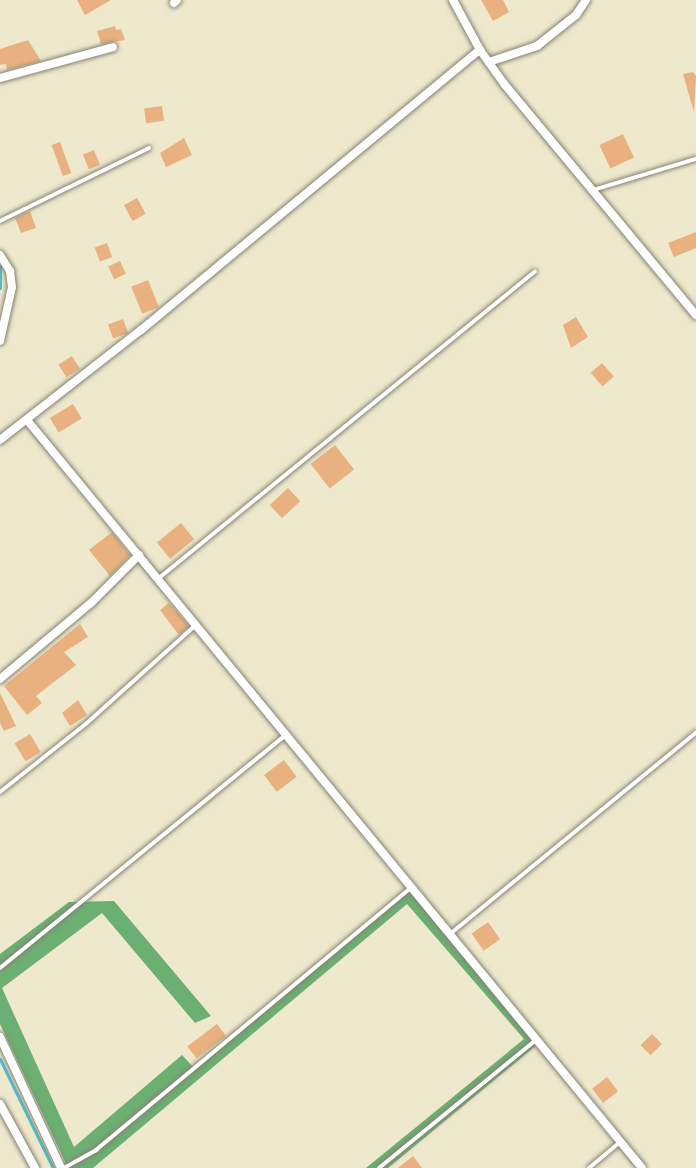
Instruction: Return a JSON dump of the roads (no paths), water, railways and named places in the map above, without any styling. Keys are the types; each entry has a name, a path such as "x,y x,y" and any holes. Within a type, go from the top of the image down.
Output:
{"street":[{"path":"453,0 489,62 696,315"},
{"path":"489,62 537,46 576,15 586,0"},
{"path":"0,78 113,47"},
{"path":"0,440 480,50"},
{"path":"0,255 10,271 12,287 0,341"},
{"path":"27,420 288,734 642,1168"},
{"path":"0,679 91,603 139,555"},
{"path":"0,1037 63,1168"},
{"path":"0,1104 35,1168"}],"lane":[{"path":"0,221 149,148"},
{"path":"593,190 696,159"},
{"path":"159,579 535,271"},
{"path":"0,792 87,723 197,625"},
{"path":"450,934 696,733"},
{"path":"0,968 288,734"},
{"path":"63,1168 96,1150 411,887"},
{"path":"379,1168 537,1039"},
{"path":"589,1168 620,1142"}],"waterway":[{"path":"0,266 0,288"},
{"path":"0,1059 53,1168"}]}
